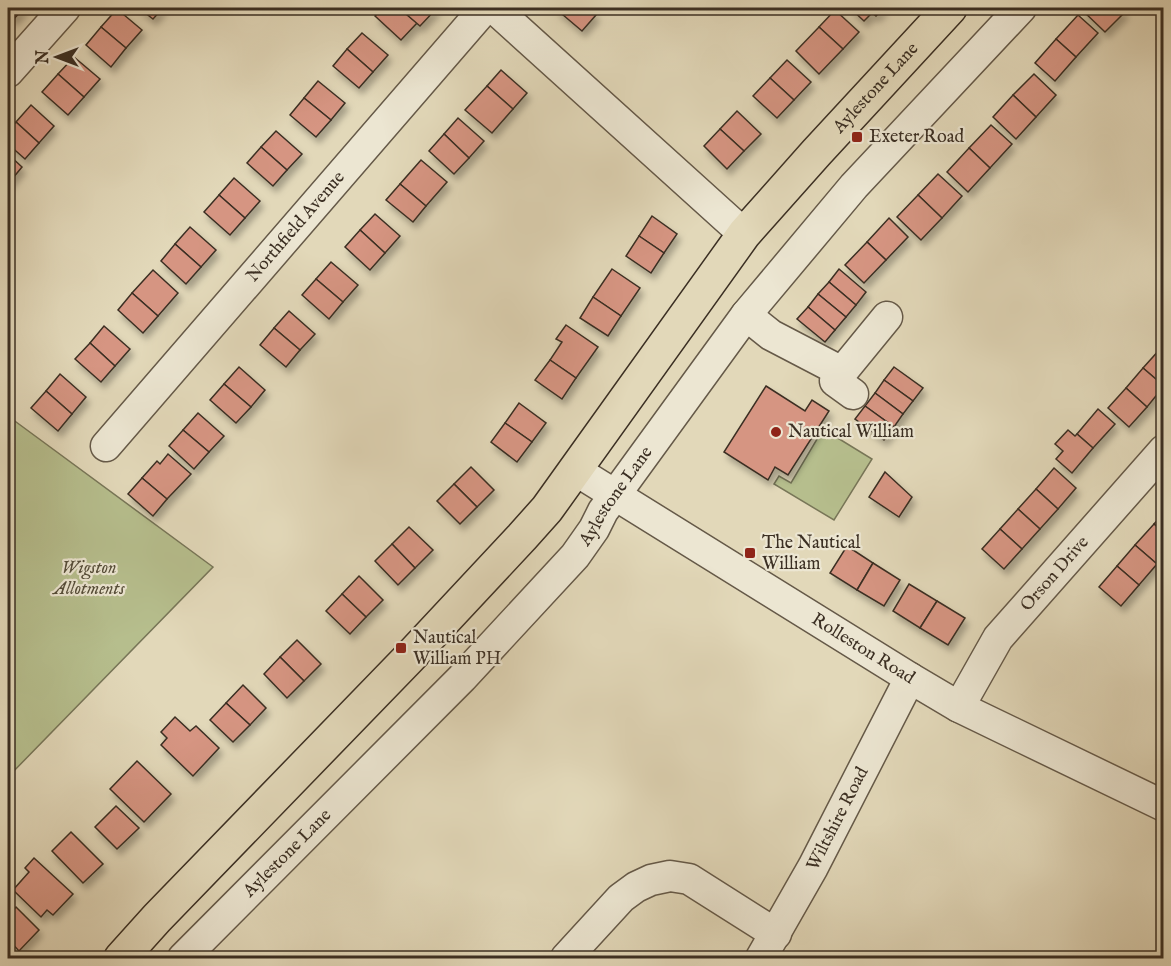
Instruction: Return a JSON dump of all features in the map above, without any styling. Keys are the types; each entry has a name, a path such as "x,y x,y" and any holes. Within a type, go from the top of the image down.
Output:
{"main road":[{"name":"Aylestone Lane","path":"121,958 522,537 575,470 744,234 840,126 950,8"}],"street":[{"path":"8,72 65,8"},
{"name":"Northfield Avenue","path":"106,446 485,8"},
{"path":"494,8 744,234"},
{"name":"Aylestone Lane","path":"183,958 462,678 575,556 594,529 603,511 746,315 854,186 1021,8"},
{"path":"746,315 771,335 848,383 887,317"},
{"name":"Orson Drive","path":"959,707 998,638 1164,450"},
{"name":"Rolleston Road","path":"575,470 959,707 1164,806"},
{"name":"Wiltshire Road","path":"769,946 813,867 910,678"},
{"path":"566,958 621,898 651,880 670,876 689,879 769,946"}],"green space":[{"name":"Wigston Allotments","path":"8,416 213,567 8,777"},
{"path":"823,429 872,459 834,520 774,484 779,476 791,483"}],"building":[{"path":"8,8 24,8 13,20 8,15"},
{"path":"139,8 163,8 153,19"},
{"path":"383,8 399,8 417,23 401,40 375,16"},
{"path":"399,8 437,8 420,26"},
{"path":"557,8 588,8 596,15 582,31"},
{"path":"850,8 884,8 876,16 872,13 864,21"},
{"path":"1084,8 1121,8 1125,12 1105,32 1082,10"},
{"path":"117,9 142,30 126,48 101,27"},
{"path":"835,10 859,32 843,49 819,27"},
{"path":"1078,15 1098,33 1076,57 1056,39"},
{"path":"101,27 126,48 111,67 86,45"},
{"path":"819,27 843,49 819,74 796,51"},
{"path":"362,33 388,55 373,72 347,49"},
{"path":"1056,39 1076,57 1055,81 1035,63"},
{"path":"347,49 373,72 359,88 333,66"},
{"path":"74,57 100,79 84,97 58,74"},
{"path":"787,60 811,82 794,100 770,78"},
{"path":"501,70 527,93 513,109 487,86"},
{"path":"58,74 84,97 68,115 42,92"},
{"path":"1034,74 1056,95 1036,117 1013,95"},
{"path":"770,78 794,100 777,118 753,96"},
{"path":"318,81 345,103 331,120 304,98"},
{"path":"487,86 513,109 492,133 465,110"},
{"path":"1013,95 1036,117 1016,139 993,117"},
{"path":"304,98 331,120 316,137 290,115"},
{"path":"31,105 54,126 39,143 16,122"},
{"path":"737,111 761,134 744,151 720,129"},
{"path":"458,118 484,141 469,158 444,134"},
{"path":"16,122 39,143 25,159 8,144 8,131"},
{"path":"991,125 1012,144 990,168 969,148"},
{"path":"720,129 744,151 727,169 704,146"},
{"path":"276,131 302,154 287,170 261,147"},
{"path":"444,134 469,158 454,174 429,151"},
{"path":"261,147 287,170 273,186 247,163"},
{"path":"969,148 990,168 968,192 947,172"},
{"path":"8,154 22,167 8,184"},
{"path":"421,160 447,182 426,206 400,184"},
{"path":"938,174 962,196 942,218 918,195"},
{"path":"234,178 260,201 245,218 219,195"},
{"path":"400,184 426,206 413,222 386,200"},
{"path":"219,195 245,218 230,235 204,212"},
{"path":"918,195 942,218 921,240 897,217"},
{"path":"375,214 400,236 385,253 360,230"},
{"path":"652,216 677,234 664,253 639,236"},
{"path":"889,218 908,237 886,260 867,242"},
{"path":"190,227 216,250 201,267 175,244"},
{"path":"360,230 385,253 370,270 345,247"},
{"path":"639,236 664,253 651,273 626,256"},
{"path":"867,242 886,260 864,283 845,265"},
{"path":"175,244 201,267 186,284 161,261"},
{"path":"331,262 358,285 343,302 316,279"},
{"path":"612,269 640,288 621,316 593,297"},
{"path":"839,269 866,292 856,305 829,282"},
{"path":"153,270 178,293 158,316 132,293"},
{"path":"316,279 343,302 329,319 302,295"},
{"path":"829,282 856,305 846,317 818,294"},
{"path":"132,293 158,316 143,333 118,310"},
{"path":"818,294 846,317 835,330 808,307"},
{"path":"593,297 621,316 608,336 580,318"},
{"path":"808,307 835,330 825,342 797,319"},
{"path":"289,311 315,334 300,350 274,328"},
{"path":"566,325 598,347 576,378 550,360 562,342 556,339"},
{"path":"104,326 130,349 115,366 90,343"},
{"path":"274,328 300,350 286,367 260,345"},
{"path":"90,343 115,366 101,382 75,359"},
{"path":"1161,348 1164,350 1164,386 1143,368"},
{"path":"550,360 576,378 562,399 535,380"},
{"path":"239,367 265,390 251,407 224,384"},
{"path":"894,367 923,388 913,401 884,380"},
{"path":"1143,368 1164,386 1147,407 1126,388"},
{"path":"60,374 86,397 72,414 46,391"},
{"path":"884,380 913,401 903,414 875,393"},
{"path":"224,384 251,407 236,423 210,400"},
{"name":"Nautical William","path":"766,386 805,411 812,400 829,411 788,475 775,467 768,480 724,452"},
{"path":"1126,388 1147,407 1129,427 1108,408"},
{"path":"46,391 72,414 58,431 31,408"},
{"path":"875,393 903,414 894,427 865,406"},
{"path":"519,403 546,423 532,442 505,423"},
{"path":"865,406 894,427 884,440 855,419"},
{"path":"1098,409 1115,424 1093,448 1077,434"},
{"path":"198,413 224,436 209,452 183,430"},
{"path":"505,423 532,442 517,462 491,442"},
{"path":"183,430 209,452 194,469 169,446"},
{"path":"1068,430 1075,436 1077,434 1093,448 1072,473 1056,459 1063,451 1055,444"},
{"path":"168,454 191,474 167,499 142,478 157,461 160,464"},
{"path":"471,467 494,490 477,507 454,484"},
{"path":"1054,468 1076,488 1058,509 1036,489"},
{"path":"885,472 912,497 899,517 869,497"},
{"path":"142,478 167,499 153,516 128,494"},
{"path":"454,484 477,507 460,524 437,501"},
{"path":"1036,489 1058,509 1040,529 1018,509"},
{"path":"1018,509 1040,529 1022,549 1000,529"},
{"path":"1164,513 1164,533 1154,524"},
{"path":"1154,524 1164,533 1164,557 1157,564 1135,545"},
{"path":"409,527 433,550 415,568 392,544"},
{"path":"1000,529 1022,549 1004,569 982,549"},
{"path":"392,544 415,568 398,585 375,561"},
{"path":"1135,545 1157,564 1139,585 1117,566"},
{"path":"847,546 873,563 857,590 830,573"},
{"path":"873,563 900,580 884,606 857,590"},
{"path":"1117,566 1139,585 1121,606 1099,587"},
{"path":"359,576 383,600 366,617 342,594"},
{"path":"909,584 937,601 920,628 893,611"},
{"path":"342,594 366,617 350,634 326,611"},
{"path":"937,601 965,618 948,645 920,628"},
{"path":"297,640 321,664 304,681 280,657"},
{"path":"280,657 304,681 287,698 264,674"},
{"path":"243,685 266,708 250,725 226,703"},
{"path":"226,703 250,725 233,742 210,720"},
{"path":"175,717 190,731 196,726 219,748 193,776 161,745 167,738 161,732"},
{"path":"137,761 171,794 144,822 110,789"},
{"path":"116,806 139,828 117,849 95,827"},
{"path":"71,832 103,864 83,883 52,851"},
{"path":"34,858 73,894 53,915 47,910 41,917 13,890 29,872 25,868"},
{"path":"16,907 39,930 19,951 8,939 8,916"}],"place":[{"name":"Exeter Road","path":"857,137"},
{"name":"Nautical William","path":"776,432"},
{"name":"The Nautical William","path":"750,553"},
{"name":"Nautical William PH","path":"401,648"}]}
